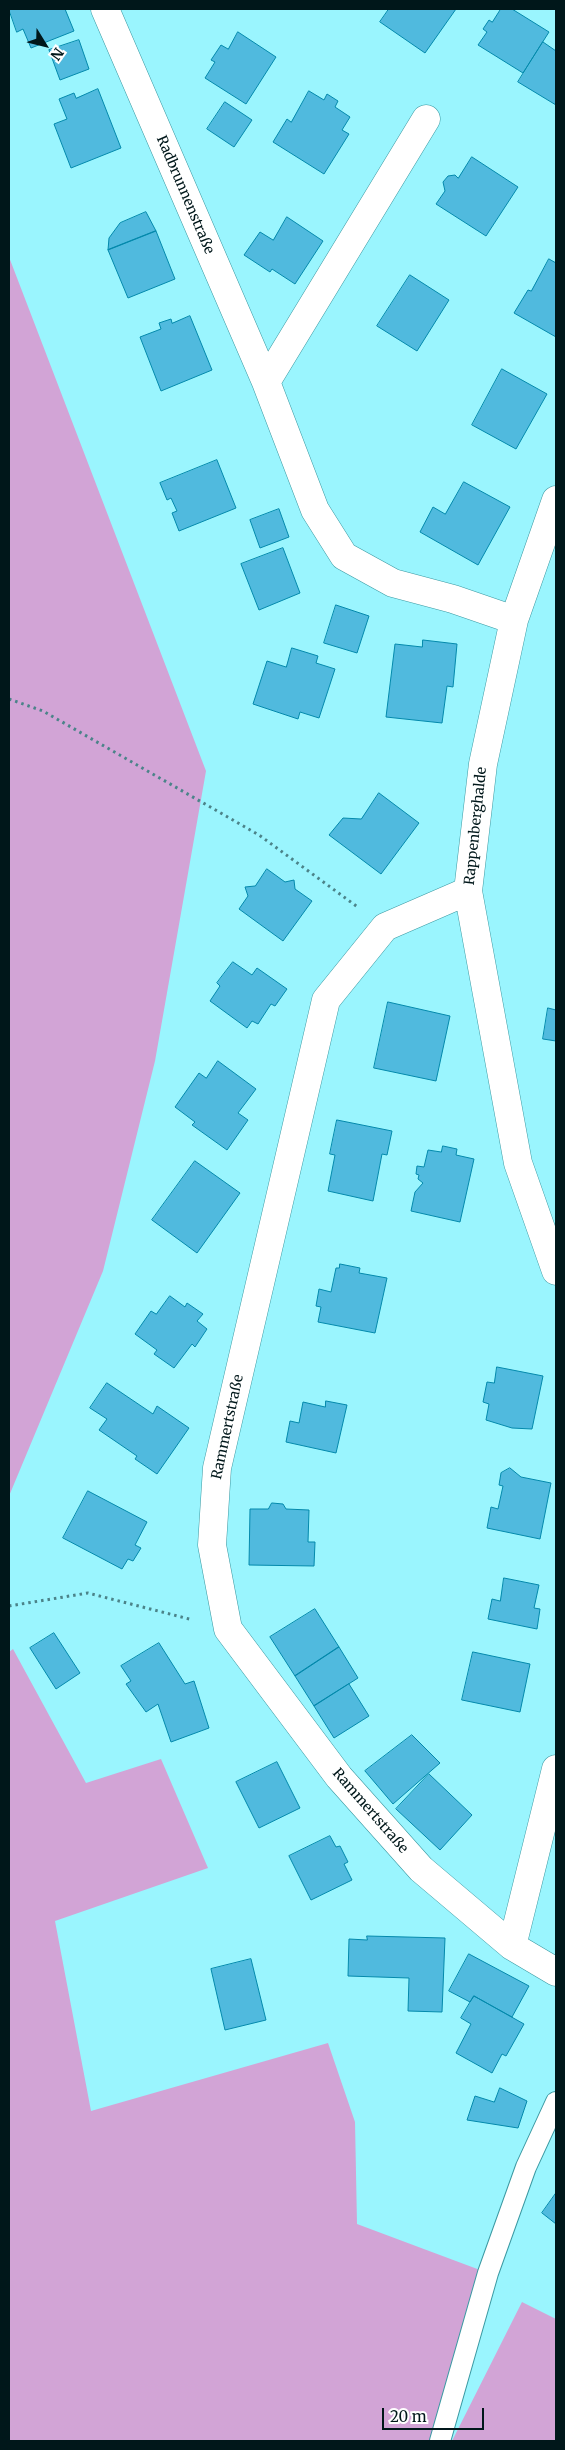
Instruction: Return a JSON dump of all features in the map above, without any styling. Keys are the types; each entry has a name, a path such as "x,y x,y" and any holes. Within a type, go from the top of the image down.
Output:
{"street":[{"name":"Radbrunnenstraße","path":"105,9 266,382 315,510 344,556 393,583 453,599 514,620"},
{"path":"266,382 426,119"},
{"name":"Rappenberghalde","path":"556,500 514,620 483,764 468,891 518,1163 556,1271"},
{"name":"Rammertstraße","path":"468,891 385,927 326,1000 217,1468 212,1545 228,1629 339,1777 421,1869 512,1946 556,1972"},
{"path":"512,1946 556,1768"}],"lane":[{"path":"440,2441 488,2274 526,2167 556,2102"}],"path":[{"path":"9,699 43,710 259,835 385,927"},
{"path":"9,1606 88,1593 228,1629"}],"shaded area":[{"path":"9,257 206,771 155,1061 103,1271 9,1496"},
{"path":"13,1649 86,1783 161,1759 208,1868 55,1921 91,2111 328,2043 355,2122 357,2224 488,2273 440,2441 9,2441 9,1652"},
{"path":"522,2302 556,2319 556,2441 452,2441"}],"building":[{"path":"9,9 65,9 74,31 31,48 23,29 17,32"},
{"path":"389,9 456,9 425,53 380,22"},
{"path":"501,9 512,9 549,32 523,73 478,45 487,32 483,29 489,20 492,22"},
{"path":"238,32 276,57 246,104 205,78 215,62 211,60 221,45 228,49"},
{"path":"79,40 89,69 60,80 49,50"},
{"path":"543,42 556,51 556,105 518,82"},
{"path":"98,89 121,148 71,168 54,124 67,119 59,99 74,93 76,98"},
{"path":"309,91 324,100 327,94 338,101 335,107 350,117 342,130 349,134 324,174 273,142 287,119 291,122"},
{"path":"225,102 252,120 234,147 207,129"},
{"path":"472,157 518,187 486,236 436,204 445,191 443,182 448,176 455,175 458,178"},
{"path":"146,212 156,231 108,250 109,238 120,223"},
{"path":"287,217 323,241 295,284 272,269 270,272 244,255 260,232 273,240"},
{"path":"156,231 175,279 128,298 108,250"},
{"path":"549,259 556,263 556,337 514,313 528,290 531,291"},
{"path":"410,275 449,300 417,351 377,326"},
{"path":"190,316 212,370 161,391 140,337 161,329 159,323 171,319 172,323"},
{"path":"502,369 547,394 516,449 472,425"},
{"path":"217,460 236,508 179,531 172,513 177,511 171,498 167,500 160,483"},
{"path":"464,482 510,507 478,565 420,532 433,507 445,514"},
{"path":"279,509 289,537 260,548 250,520"},
{"path":"283,548 300,593 259,610 241,564"},
{"path":"336,605 369,616 357,653 324,643"},
{"path":"423,640 457,644 453,687 447,686 442,723 386,717 395,644 422,647"},
{"path":"292,648 318,656 316,663 335,669 319,718 300,712 298,719 253,704 267,661 286,667"},
{"path":"379,793 419,823 381,874 329,835 343,818 361,819"},
{"path":"267,869 285,882 294,880 295,889 312,901 283,941 239,909 248,896 245,887 255,886"},
{"path":"233,962 252,975 257,968 287,989 275,1006 271,1004 258,1024 252,1021 247,1028 210,1001 220,986 217,983"},
{"path":"388,1002 450,1016 436,1081 374,1068"},
{"path":"548,1008 556,1010 556,1041 543,1039"},
{"path":"218,1061 256,1089 238,1113 248,1120 227,1150 192,1125 195,1122 175,1107 199,1073 206,1078"},
{"path":"337,1120 392,1131 387,1155 382,1154 373,1201 328,1191 335,1155 330,1154"},
{"path":"443,1146 457,1149 456,1155 474,1159 460,1222 411,1211 415,1192 423,1183 418,1179 419,1175 416,1174 417,1166 424,1167 428,1150 441,1152"},
{"path":"195,1161 240,1193 197,1253 152,1220"},
{"path":"340,1264 360,1268 359,1273 387,1278 375,1333 318,1322 321,1307 316,1306 319,1289 331,1292 336,1268 339,1268"},
{"path":"170,1296 185,1307 187,1303 203,1314 197,1321 207,1329 195,1347 192,1344 174,1368 154,1354 157,1350 135,1334 151,1311 156,1314"},
{"path":"497,1367 543,1376 532,1429 512,1428 486,1420 489,1404 483,1402 487,1382 494,1383"},
{"path":"107,1383 153,1414 157,1406 189,1428 157,1474 135,1459 137,1456 99,1430 107,1419 90,1408"},
{"path":"326,1401 347,1405 336,1453 286,1442 290,1421 299,1423 303,1402 325,1407"},
{"path":"510,1468 521,1477 551,1483 540,1539 487,1528 491,1507 498,1509 503,1486 499,1485 501,1473"},
{"path":"88,1491 147,1522 135,1545 141,1548 133,1561 128,1559 122,1569 63,1538"},
{"path":"272,1503 283,1504 286,1509 309,1510 308,1542 315,1542 314,1566 249,1565 250,1509 268,1509"},
{"path":"504,1578 539,1585 534,1608 540,1609 537,1629 488,1619 492,1599 500,1601"},
{"path":"315,1609 339,1647 295,1676 270,1637"},
{"path":"54,1633 80,1673 56,1689 30,1648"},
{"path":"159,1643 185,1684 194,1681 209,1728 171,1742 158,1704 146,1712 126,1684 131,1681 121,1666"},
{"path":"339,1647 358,1678 314,1706 295,1676"},
{"path":"473,1652 530,1664 520,1712 462,1700"},
{"path":"349,1684 369,1716 334,1738 314,1706"},
{"path":"412,1735 440,1763 393,1804 365,1771"},
{"path":"277,1762 300,1808 259,1828 236,1782"},
{"path":"429,1774 472,1815 440,1850 396,1809"},
{"path":"330,1836 336,1847 340,1846 348,1862 344,1864 352,1880 311,1900 289,1856"},
{"path":"367,1936 445,1938 442,2012 408,2011 409,1978 348,1976 349,1939 367,1940"},
{"path":"469,1954 529,1986 512,2017 474,1996 470,2002 449,1991"},
{"path":"251,1959 266,2020 225,2030 211,1969"},
{"path":"474,1996 524,2024 506,2056 502,2054 492,2073 456,2053 471,2024 461,2018"},
{"path":"500,2088 527,2101 518,2128 467,2120 475,2096 494,2102"},
{"path":"556,2193 556,2224 542,2213"}]}
